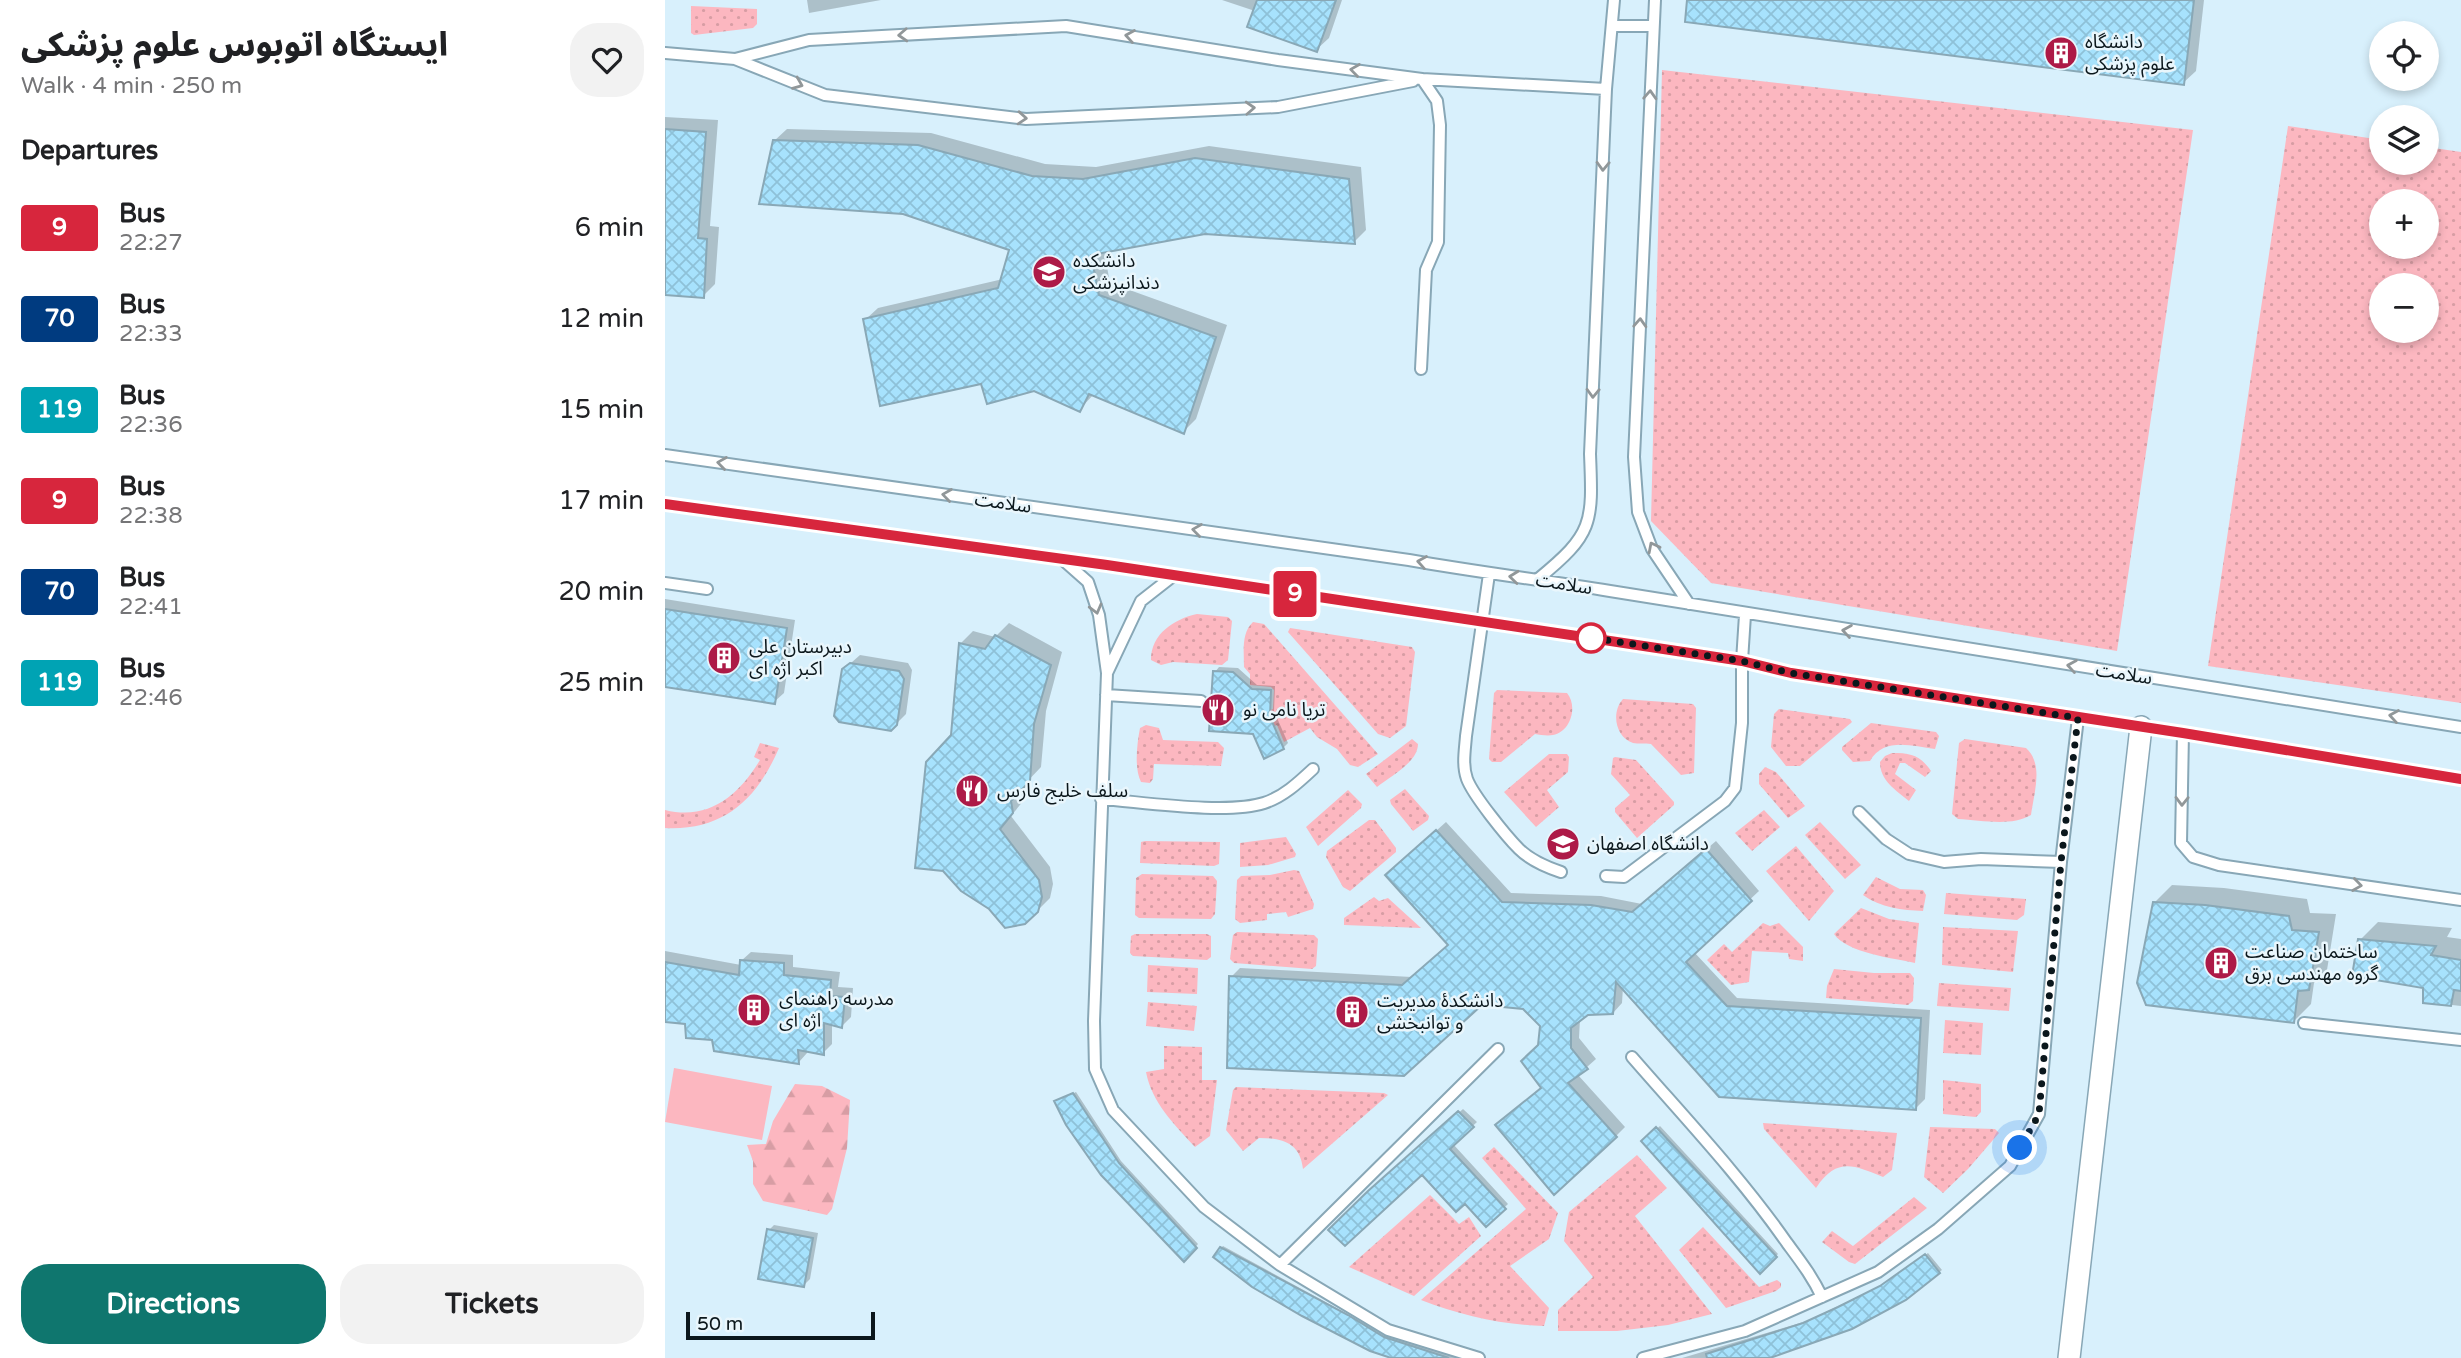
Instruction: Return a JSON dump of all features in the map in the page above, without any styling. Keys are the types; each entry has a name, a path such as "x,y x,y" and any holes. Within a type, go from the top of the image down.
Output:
{"street":[{"path":"2069,1358 2141,727"}],"lane":[{"path":"1538,579 1569,554 1587,530 1592,499 1590,454 1606,89 1614,0"},
{"path":"1655,0 1634,457 1638,512 1652,548 1689,604"},
{"path":"735,59 809,40 1066,26 1278,60 1422,79 1606,89"},
{"path":"1612,26 1653,26"},
{"path":"665,53 735,59 825,95 1026,119 1278,107 1422,79"},
{"path":"1421,369 1426,270 1438,242 1440,137 1437,101 1422,79"},
{"name":"سلامت","path":"665,455 1538,579 1745,615 2461,727"},
{"path":"665,504 1483,621 1742,661 1791,673 2461,779"},
{"path":"1062,559 1088,582 1099,615 1107,673 1094,1021 1095,1069 1113,1110 1204,1207 1280,1265 1388,1330 1479,1358"},
{"path":"1489,574 1466,736 1466,777 1472,790 1519,849 1536,862 1561,872"},
{"path":"1107,673 1141,601 1173,576"},
{"path":"665,583 707,589"},
{"path":"1606,876 1624,877 1725,801 1735,788 1742,723 1745,615"},
{"path":"1106,695 1201,701"},
{"path":"1643,1358 1745,1331 1878,1272 1938,1228 2010,1166 2039,1114 2061,862 2078,718"},
{"path":"2183,733 2181,843 2193,857 2219,865 2461,900"},
{"path":"1101,799 1184,806 1233,807 1264,803 1290,790 1313,769"},
{"path":"1859,812 1886,839 1909,854 1944,862 1981,859 2061,862"},
{"path":"2304,1023 2461,1040"},
{"path":"1280,1265 1499,1049"},
{"path":"1632,1057 1769,1217 1811,1274 1822,1297"}],"shaded area":[{"name":"دانشگاه اصفهان","path":"665,0 2461,0 2461,1358 665,1358"}],"green space":[{"path":"691,6 757,9 757,24 753,28 694,35 691,33"},
{"path":"1662,70 2193,130 2117,651 1711,583 1651,521"},
{"path":"2288,126 2369,138 2369,175 2439,175 2439,149 2461,152 2461,703 2208,666"},
{"path":"1197,614 1228,617 1232,621 1228,660 1222,665 1173,662 1161,665 1151,660 1155,643 1165,629"},
{"path":"1253,622 1264,624 1378,754 1358,767 1350,765 1337,749 1317,737 1310,728 1284,742 1277,725 1255,735 1264,713 1273,709 1274,690 1271,687 1250,685 1250,674 1244,667 1245,637"},
{"path":"1290,628 1412,647 1415,652 1406,726 1390,738 1378,734 1288,632"},
{"path":"1497,690 1567,693 1572,705 1571,718 1559,733 1535,734 1501,762 1492,762 1489,759 1494,693"},
{"path":"1623,699 1693,704 1696,708 1694,773 1681,775 1651,744 1633,743 1622,735 1616,717"},
{"path":"1779,709 1850,719 1852,722 1800,766 1786,766 1771,747 1774,714"},
{"path":"1871,723 1936,732 1939,736 1935,749 1908,745 1890,746 1876,753 1870,761 1853,762 1842,747"},
{"path":"1146,725 1159,728 1163,740 1218,742 1224,748 1221,766 1154,764 1153,779 1150,783 1141,782 1137,770 1137,748 1140,728"},
{"path":"1412,739 1418,744 1414,757 1377,787 1366,774"},
{"path":"1965,739 2026,748 2032,755 2036,770 2031,815 2014,821 1996,822 1958,819 1952,814 1959,743"},
{"path":"760,743 779,748 749,797 736,808 705,824 665,828 665,810 695,812 709,808 732,794 760,760 754,757"},
{"path":"1892,753 1915,756 1931,771 1925,777 1905,763 1900,763 1895,774 1916,790 1909,801 1890,785 1883,775 1880,762"},
{"path":"1549,754 1567,754 1568,772 1547,790 1559,807 1536,827 1504,792"},
{"path":"1615,757 1636,760 1674,802 1674,805 1637,838 1615,812 1615,808 1630,795 1611,774"},
{"path":"1765,767 1776,772 1805,806 1788,818 1759,784 1759,774"},
{"path":"1405,789 1429,816 1428,820 1413,831 1390,800"},
{"path":"1348,790 1362,804 1361,808 1318,846 1306,827"},
{"path":"1764,810 1780,827 1752,851 1735,833"},
{"path":"1369,820 1375,820 1396,848 1396,852 1350,891 1343,887 1326,857 1327,851"},
{"path":"1820,822 1861,865 1845,879 1805,835"},
{"path":"1286,837 1296,854 1295,857 1268,865 1240,867 1240,843"},
{"path":"1141,842 1220,842 1219,864 1140,863"},
{"path":"1796,846 1834,891 1809,921 1766,871"},
{"path":"1299,871 1314,904 1313,909 1288,917 1286,912 1267,914 1267,920 1240,923 1235,919 1237,880 1241,876 1270,875"},
{"path":"1142,874 1213,876 1217,881 1215,914 1211,919 1139,918 1135,915 1136,878"},
{"path":"1876,877 1900,889 1923,890 1926,895 1923,911 1884,906 1863,895"},
{"path":"1946,893 2026,899 2024,915 2017,920 1944,914"},
{"path":"1374,897 1379,901 1388,898 1421,928 1344,925 1344,918"},
{"path":"1861,908 1889,919 1919,923 1915,963 1871,954 1849,946 1834,934"},
{"path":"1763,923 1770,926 1779,923 1803,947 1803,961 1789,959 1788,953 1752,951 1749,982 1731,985 1707,960 1724,944 1732,952"},
{"path":"1943,927 2018,931 2013,972 1942,965"},
{"path":"1237,932 1314,935 1318,939 1316,966 1312,969 1234,963 1230,959 1233,935"},
{"path":"1207,934 1211,936 1211,957 1207,960 1133,956 1130,953 1131,936"},
{"path":"1148,965 1198,968 1197,994 1147,992"},
{"path":"1834,969 1910,973 1914,978 1913,1001 1908,1005 1826,998 1827,986"},
{"path":"1939,983 2011,988 2009,1011 1937,1006"},
{"path":"1148,1002 1197,1006 1194,1031 1146,1026"},
{"path":"1945,1020 1983,1023 1981,1055 1943,1053"},
{"path":"1164,1046 1202,1047 1202,1080 1217,1080 1210,1136 1195,1147 1165,1112 1149,1083 1146,1072 1164,1069"},
{"path":"674,1068 772,1086 762,1140 665,1122"},
{"path":"1943,1080 1981,1084 1981,1112 1976,1117 1943,1114"},
{"path":"795,1084 822,1086 850,1100 847,1148 832,1209 827,1215 763,1201 753,1184 753,1161 747,1145 766,1144 773,1121"},
{"path":"1236,1087 1388,1095 1303,1169 1298,1153 1289,1143 1259,1138 1243,1151 1226,1130 1233,1090"},
{"path":"1763,1123 1897,1133 1892,1170 1883,1177 1846,1166 1831,1172 1816,1188 1764,1129"},
{"path":"1930,1127 1995,1129 1999,1133 1943,1193 1924,1177"},
{"path":"1494,1147 1558,1213 1549,1239 1510,1266 1549,1308 1544,1326 1481,1318 1421,1300 1526,1209 1482,1158"},
{"path":"1637,1155 1667,1188 1635,1216 1712,1314 1668,1325 1617,1331 1558,1331 1558,1310 1593,1277 1564,1241 1569,1212"},
{"path":"1430,1195 1459,1224 1469,1217 1481,1236 1414,1296 1349,1267"},
{"path":"1914,1197 1927,1208 1855,1264 1822,1242 1832,1231 1853,1246"},
{"path":"1703,1227 1759,1287 1777,1280 1781,1287 1726,1308 1679,1250"}],"building":[{"path":"1257,0 1336,0 1317,52 1247,27"},
{"name":"دانشگاه علوم پزشکی","path":"1687,0 2194,0 2184,85 1685,22"},
{"path":"665,129 706,132 698,238 707,239 704,298 665,295"},
{"name":"دانشکده دندانپزشکی","path":"773,140 918,145 1032,176 1083,179 1195,158 1349,179 1355,244 1205,234 1091,255 1099,295 1216,337 1184,434 1089,394 1080,412 1034,391 987,404 981,384 880,406 863,319 998,288 1009,250 903,214 759,204"},
{"name":"دبیرستان علی اکبر اژه ای","path":"665,609 787,628 775,704 665,687"},
{"name":"سلف خلیج فارس","path":"995,635 1051,665 1034,724 1030,781 1011,801 1013,813 1000,829 1039,880 1042,897 1038,912 1025,924 1005,928 989,909 961,891 943,871 915,868 926,762 951,735 959,643 985,649"},
{"path":"850,663 899,671 904,679 897,725 891,731 839,722 834,716 842,669"},
{"path":"1213,671 1233,672 1252,689 1271,690 1270,717 1284,749 1264,759 1253,734 1209,731"},
{"name":"دانشکدهٔ مدیریت و توانبخشی","path":"1436,830 1502,902 1591,905 1632,912 1706,849 1752,901 1686,962 1727,1006 1921,1018 1916,1110 1719,1097 1616,982 1613,1014 1588,1015 1571,1028 1571,1048 1588,1069 1568,1083 1617,1137 1554,1195 1495,1125 1541,1088 1521,1061 1538,1045 1540,1026 1523,1009 1482,1005 1404,1076 1227,1068 1229,976 1402,985 1448,945 1385,875"},
{"name":"ساختمان صناعت گروه مهندسی برق","path":"2153,902 2205,905 2289,916 2292,930 2319,932 2309,990 2298,991 2294,1023 2146,1005 2137,983"},
{"path":"2358,939 2436,946 2431,955 2461,960 2461,991 2454,990 2451,1006 2423,1003 2423,988 2352,976"},
{"name":"مدرسه راهنمای اژه ای","path":"740,960 784,963 784,975 831,980 830,996 845,997 842,1028 824,1023 824,1055 798,1050 799,1064 714,1051 712,1040 686,1038 685,1024 665,1022 665,962 739,975"},
{"path":"1073,1093 1119,1163 1197,1248 1184,1262 1101,1175 1066,1125 1054,1101"},
{"path":"1458,1111 1474,1127 1450,1149 1506,1209 1486,1227 1465,1204 1456,1212 1422,1175 1345,1246 1328,1230 1368,1191"},
{"path":"1656,1127 1777,1257 1760,1274 1641,1141"},
{"path":"767,1229 813,1238 804,1287 758,1279"},
{"path":"1220,1247 1384,1337 1449,1358 1391,1358 1370,1351 1252,1287 1213,1257"},
{"path":"1925,1254 1940,1273 1906,1300 1852,1329 1770,1358 1707,1358 1706,1354 1803,1323 1838,1307 1880,1286"}],"bus line":[{"name":"9","path":"665,504 1107,565 1690,653 1742,661 1791,673 2461,779"}],"place":[{"name":"دانشگاه علوم پزشکی","path":"2061,53"},
{"name":"دانشکده دندانپزشکی","path":"1049,272"},
{"name":"دبیرستان علی اکبر اژه ای","path":"724,658"},
{"name":"تریا نامی نو","path":"1218,710"},
{"name":"سلف خلیج فارس","path":"972,791"},
{"name":"دانشگاه اصفهان","path":"1563,844"},
{"name":"ساختمان صناعت گروه مهندسی برق","path":"2221,963"},
{"name":"مدرسه راهنمای اژه ای","path":"754,1010"},
{"name":"دانشکدهٔ مدیریت و توانبخشی","path":"1352,1012"}],"route":[{"path":"1591,638 1587,637 1742,661 1791,673 2078,718 2061,862 2039,1114 2020,1148"}]}
